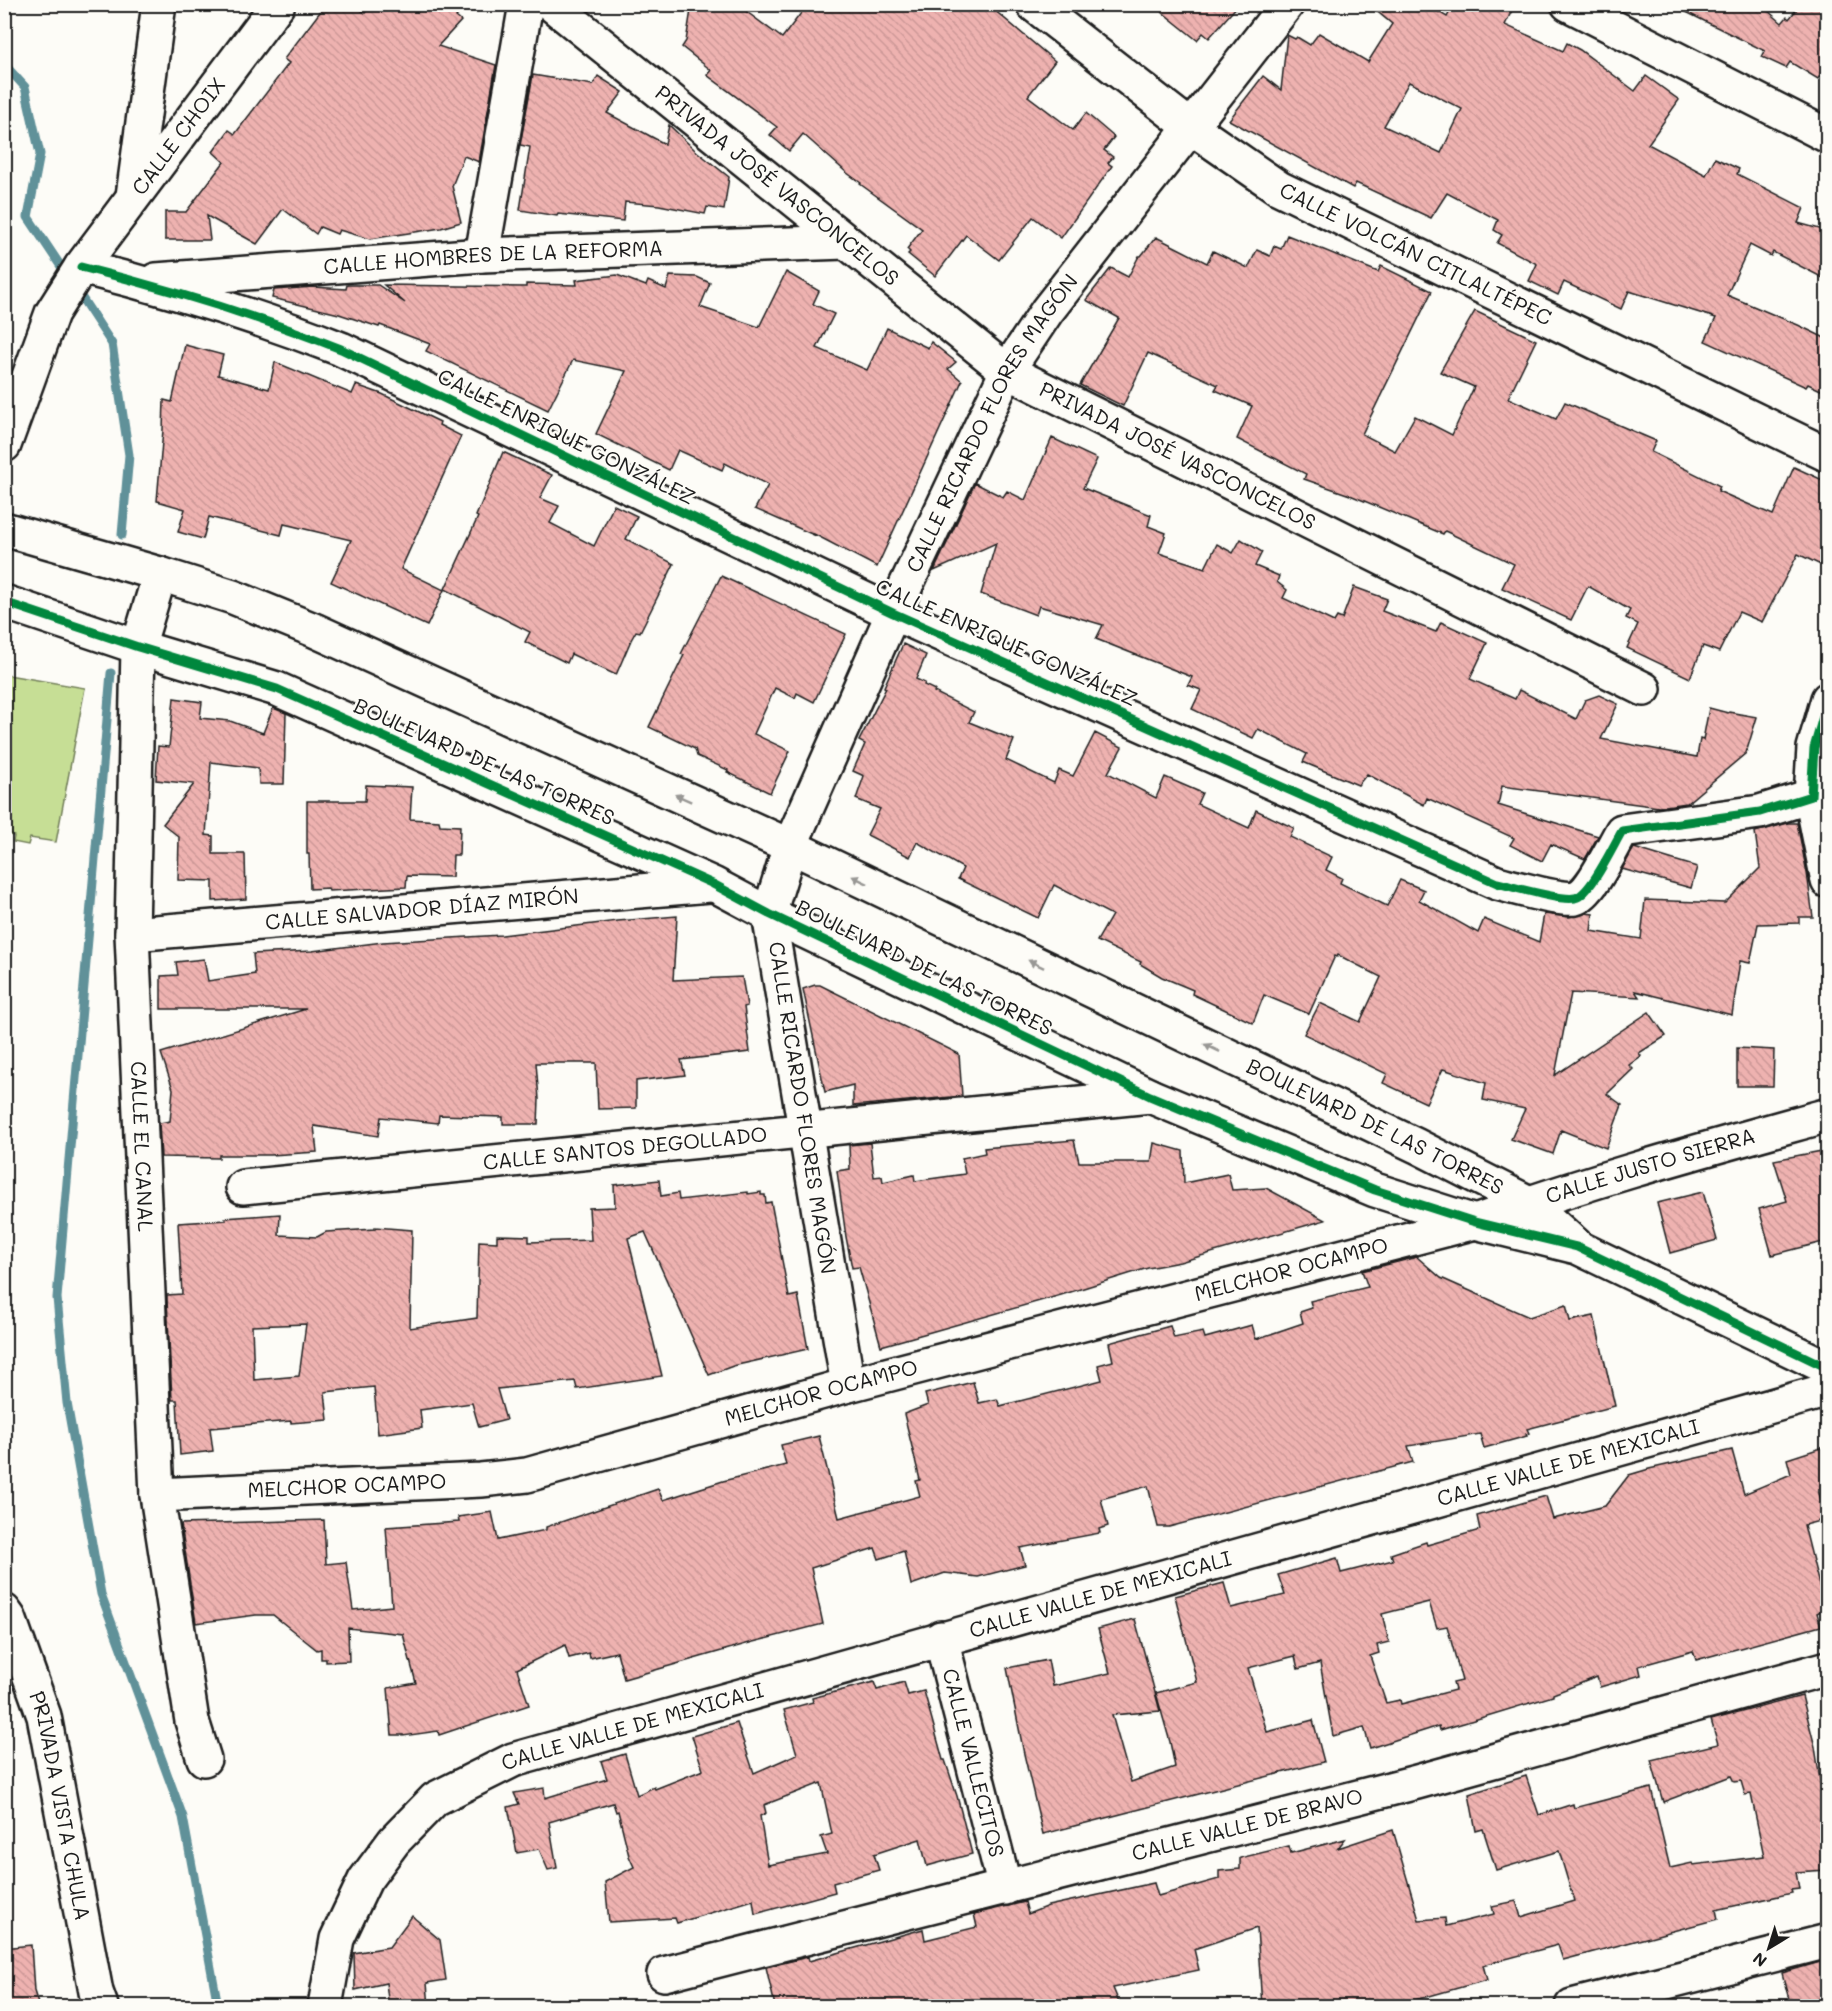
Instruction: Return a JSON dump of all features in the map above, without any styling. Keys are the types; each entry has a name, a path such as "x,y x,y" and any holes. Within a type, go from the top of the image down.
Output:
{"street":[{"path":"132,199 159,4"},
{"name":"CALLE CHOIX","path":"81,267 278,4"},
{"path":"482,255 526,4"},
{"name":"PRIVADA JOSÉ VASCONCELOS","path":"551,4 1007,371 1644,689"},
{"name":"CALLE VOLCÁN CITLALTÉPEC","path":"1033,4 1192,128 1280,188 1827,455"},
{"name":"CALLE RICARDO FLORES MAGÓN","path":"848,1384 769,914 790,846 892,613 1007,371 1047,311 1287,4"},
{"path":"1568,4 1827,136"},
{"name":"CALLE HOMBRES DE LA REFORMA","path":"139,282 482,255 846,242"},
{"path":"4,445 52,312 81,267"},
{"name":"CALLE ENRIQUE GONZÁLEZ","path":"81,267 139,282 293,331 341,349 892,613 1497,884 1576,898 1588,889 1622,831 1760,812 1811,796"},
{"name":"BOULEVARD DE LAS TORRES","path":"4,529 233,597 314,630 790,846 1417,1146 1529,1203 1577,1247"},
{"name":"CALLE EL CANAL","path":"160,574 138,647 132,934 157,1495 192,1720 204,1759"},
{"name":"BOULEVARD DE LAS TORRES","path":"4,602 138,647 277,689 713,884 769,914 1150,1096 1375,1190 1475,1222 1577,1247 1827,1368"},
{"path":"1827,699 1814,748 1811,796 1827,881"},
{"name":"CALLE SALVADOR DÍAZ MIRÓN","path":"132,934 713,884"},
{"name":"CALLE SANTOS DEGOLLADO","path":"243,1187 1150,1096"},
{"name":"CALLE JUSTO SIERRA","path":"1475,1222 1529,1203 1827,1115"},
{"name":"MELCHOR OCAMPO","path":"157,1495 481,1480 527,1475 848,1384 1475,1222"},
{"name":"CALLE VALLE DE MEXICALI","path":"325,2007 337,1939 364,1881 393,1841 435,1800 513,1760 1827,1390"},
{"name":"PRIVADA VISTA CHULA","path":"4,1611 9,1618 44,1716 96,1992 101,2007"},
{"name":"CALLE VALLECITOS","path":"941,1638 1005,1888"},
{"name":"CALLE VALLE DE BRAVO","path":"664,1974 1417,1782 1827,1668"},
{"path":"1572,2007 1827,1941"}],"green space":[{"path":"8,675 85,688 56,842 30,838 28,845 13,842 14,836 5,834 4,700"}],"building":[{"path":"326,4 353,4 365,13 371,4 467,4 456,17 461,21 438,46 496,65 479,162 464,156 452,186 461,222 441,228 370,239 339,230 337,234 320,227 316,234 283,209 257,244 207,216 210,240 165,240 165,212 186,212 224,162 213,152 229,130 235,134 289,63 284,59"},
{"path":"692,4 736,4 782,38 808,4 987,4 1055,61 1028,96 1073,130 1086,113 1114,137 1104,150 1113,157 1108,163 1112,166 1061,238 1033,217 999,260 966,235 935,276 908,254 910,252 907,249 922,229 860,184 803,134 789,151 770,135 777,127 707,75 711,70 682,47 686,41"},
{"path":"1152,4 1239,4 1209,38 1203,33 1197,40"},
{"path":"1368,4 1425,4 1447,17 1454,4 1515,4 1505,25 1563,51 1567,43 1635,91 1646,76 1679,100 1648,144 1706,175 1715,158 1739,169 1737,174 1804,208 1798,223 1827,231 1827,280 1773,252 1771,256 1750,245 1727,295 1827,339 1827,393 1808,384 1806,387 1705,341 1716,318 1629,291 1621,309 1564,282 1558,295 1529,281 1537,264 1497,243 1502,235 1494,230 1498,220 1447,193 1431,218 1356,183 1353,188 1229,120 1263,76 1281,90 1287,35 1295,39 1297,37 1310,45 1319,33 1368,62 1392,24","holes":["1409,82 1462,109 1441,153 1384,126"]},
{"path":"1670,4 1760,4 1782,23 1787,17 1789,19 1801,4 1827,4 1827,62 1818,79 1790,62 1786,68 1762,57 1765,51"},
{"path":"533,75 593,85 598,76 623,92 607,113 665,144 669,125 695,150 729,177 724,210 707,207 705,214 659,205 625,202 623,221 558,214 557,216 520,210 530,147 520,145"},
{"path":"1287,235 1378,272 1381,266 1432,291 1362,434 1395,451 1415,416 1452,435 1474,387 1440,372 1475,311 1536,340 1508,398 1556,419 1565,402 1656,441 1651,452 1720,486 1718,491 1773,515 1794,467 1827,482 1827,568 1798,554 1762,622 1739,612 1719,652 1703,646 1690,678 1627,648 1638,624 1626,618 1630,610 1588,586 1571,620 1502,588 1514,564 1445,531 1443,534 1350,495 1304,479 1306,474 1237,439 1252,406 1215,390 1218,385 1148,353 1123,406 1080,385 1119,318 1086,300 1111,268 1128,277 1139,256 1156,237 1207,263 1213,251 1248,268 1257,250 1270,256 1274,246 1281,249"},
{"path":"786,272 819,291 813,304 834,314 817,348 867,370 887,328 928,348 931,342 956,362 948,369 962,381 877,567 814,534 755,509 768,485 725,463 722,470 678,450 669,470 596,434 626,371 573,360 548,410 426,351 430,344 380,325 379,327 339,314 272,298 274,290 313,287 346,289 347,285 378,285 405,303 384,285 526,287 526,284 577,285 576,280 617,275 646,286 648,281 666,289 670,276 697,277 710,283 700,307 759,327"},
{"path":"185,345 223,355 218,375 269,389 275,362 352,394 356,385 382,394 440,422 439,425 461,436 401,569 444,590 427,626 331,582 351,540 284,524 281,535 209,517 203,539 178,532 185,509 157,501 164,400 172,402"},
{"path":"1052,438 1097,459 1083,488 1151,515 1148,526 1166,533 1159,553 1205,568 1217,544 1233,553 1241,539 1262,552 1255,566 1279,576 1277,582 1287,590 1283,598 1334,622 1337,617 1342,619 1354,587 1387,599 1382,611 1436,632 1441,622 1487,643 1470,679 1515,699 1519,690 1576,719 1585,700 1599,695 1618,704 1601,739 1697,757 1709,708 1757,717 1746,753 1687,803 1659,807 1502,786 1498,805 1598,836 1585,859 1551,844 1542,861 1510,845 1514,838 1427,798 1424,805 1367,774 1358,785 1303,762 1307,754 1258,729 1253,738 1192,709 1201,690 1188,685 1192,677 1096,639 1103,625 1039,606 1036,615 981,594 996,543 934,571 975,483 1003,497 1007,491 1025,500"},
{"path":"503,452 552,475 540,498 559,506 550,523 594,546 614,505 637,516 626,539 674,564 640,632 636,631 631,640 616,675 571,654 567,663 525,642 530,632 445,589 478,517 476,516"},
{"path":"721,576 846,634 814,702 797,693 795,698 775,688 754,734 790,751 770,793 697,756 695,749 649,727 684,655 681,654"},
{"path":"903,644 926,655 916,679 935,690 934,692 974,712 969,722 1014,740 1006,760 1054,783 1059,770 1073,776 1095,733 1122,747 1108,773 1156,798 1165,777 1202,793 1197,804 1249,828 1256,810 1294,828 1290,837 1332,857 1326,870 1342,878 1340,883 1387,906 1400,880 1424,890 1419,900 1478,933 1484,919 1539,942 1544,914 1569,917 1586,913 1593,914 1591,931 1641,939 1645,900 1725,903 1760,868 1755,832 1788,823 1797,823 1813,917 1799,917 1799,923 1758,924 1750,963 1740,961 1732,1015 1635,991 1639,997 1571,993 1555,1075 1649,1012 1666,1036 1639,1053 1641,1056 1629,1065 1633,1069 1607,1094 1622,1105 1606,1148 1561,1130 1553,1154 1511,1139 1525,1109 1483,1100 1486,1083 1443,1069 1426,1103 1383,1083 1387,1074 1304,1034 1320,1003 1360,1022 1381,977 1338,955 1335,956 1309,1014 1264,995 1253,1023 1192,994 1193,990 1162,977 1140,964 1141,962 1097,941 1112,915 1054,885 1038,918 958,879 963,868 917,842 910,857 867,835 880,809 856,799 864,776 853,771 865,744 859,741 886,688 884,687"},
{"path":"174,698 202,702 200,718 230,721 263,733 273,708 286,713 284,784 259,784 258,768 211,762 206,835 213,836 213,854 245,854 246,899 213,901 213,881 178,880 179,837 163,824 194,784 156,780 158,746 169,747"},
{"path":"366,785 412,787 410,819 439,821 440,825 460,826 459,855 453,855 452,877 407,876 406,887 329,891 328,888 310,889 309,854 307,854 307,801 365,801"},
{"path":"1634,848 1697,867 1691,888 1622,869"},
{"path":"677,916 673,980 742,977 747,1006 744,1007 750,1052 681,1060 685,1075 636,1081 636,1108 598,1109 596,1063 536,1063 539,1099 538,1124 503,1124 503,1117 439,1115 438,1123 381,1117 378,1136 314,1126 317,1152 219,1155 219,1158 161,1157 159,1123 170,1121 173,1089 161,1053 306,1009 161,1009 161,976 178,975 176,962 204,959 208,981 255,974 253,954 312,951 383,942 502,935"},
{"path":"820,985 959,1054 962,1096 853,1106 853,1085 825,1092 803,989"},
{"path":"1737,1048 1774,1050 1773,1086 1737,1086"},
{"path":"1074,1140 1079,1162 1151,1162 1154,1143 1183,1151 1184,1183 1228,1174 1232,1190 1266,1188 1325,1220 1180,1262 1148,1268 881,1346 859,1267 852,1268 846,1237 837,1171 850,1169 849,1145 870,1143 874,1177 882,1176 883,1182 914,1175 915,1181 965,1174 962,1158 985,1153 984,1148"},
{"path":"1827,1150 1827,1241 1772,1255 1759,1209 1787,1201 1774,1160"},
{"path":"659,1180 661,1196 678,1193 679,1200 748,1192 748,1194 761,1192 761,1195 765,1195 766,1203 771,1202 789,1297 798,1295 808,1349 733,1366 709,1375 645,1232 628,1238 662,1376 577,1389 575,1381 497,1389 506,1420 479,1427 472,1403 420,1410 422,1428 378,1434 374,1387 325,1392 328,1420 210,1428 213,1451 180,1455 177,1400 172,1400 167,1300 167,1295 182,1294 178,1223 280,1214 279,1235 317,1237 326,1232 375,1229 375,1227 412,1230 410,1328 477,1318 479,1241 497,1242 497,1235 529,1236 529,1242 591,1240 589,1208 615,1207 614,1185","holes":["306,1324 299,1376 254,1380 252,1326"]},
{"path":"1703,1192 1717,1240 1670,1253 1657,1203"},
{"path":"1417,1257 1441,1278 1529,1317 1566,1305 1570,1321 1594,1316 1615,1406 1527,1429 1529,1433 1526,1434 1527,1436 1484,1448 1480,1434 1408,1446 1413,1462 1169,1527 1158,1527 1148,1486 1101,1499 1108,1526 1099,1529 1100,1533 1020,1548 1025,1565 978,1577 945,1573 911,1585 904,1551 879,1559 875,1548 811,1568 823,1624 624,1679 617,1652 590,1658 589,1653 569,1658 565,1645 517,1669 529,1705 439,1735 438,1731 403,1736 392,1735 388,1688 416,1683 403,1634 348,1628 349,1661 326,1662 326,1659 321,1659 321,1649 317,1650 273,1615 196,1623 181,1524 324,1520 326,1564 346,1562 353,1610 392,1606 386,1527 459,1522 458,1517 492,1512 498,1540 546,1530 546,1527 658,1489 663,1500 723,1481 786,1465 781,1445 819,1436 839,1518 920,1496 916,1481 920,1480 904,1414 928,1405 925,1394 973,1382 979,1403 997,1399 1000,1406 1102,1380 1098,1365 1113,1361 1109,1343 1170,1326 1174,1338 1203,1332 1205,1338 1252,1325 1256,1339 1303,1323 1300,1312 1312,1308 1310,1301 1368,1287 1362,1271"},
{"path":"1827,1446 1827,1487 1818,1490 1827,1519 1804,1525 1825,1609 1817,1613 1821,1626 1696,1660 1693,1651 1639,1666 1641,1675 1600,1687 1597,1677 1553,1694 1553,1696 1440,1730 1439,1726 1370,1748 1364,1727 1333,1736 1320,1663 1298,1669 1295,1656 1248,1668 1267,1732 1313,1720 1324,1762 1043,1834 1007,1668 1048,1660 1053,1686 1110,1673 1098,1629 1135,1619 1160,1711 1112,1715 1131,1782 1175,1767 1156,1693 1197,1682 1175,1596 1224,1583 1231,1608 1285,1595 1278,1575 1337,1558 1341,1573 1393,1560 1391,1554 1426,1542 1427,1545 1480,1530 1477,1516 1546,1496 1553,1519 1605,1506 1629,1475 1732,1450 1744,1494 1791,1474 1787,1459","holes":["1429,1602 1437,1628 1447,1626 1462,1681 1453,1683 1455,1690 1401,1704 1400,1700 1386,1703 1370,1656 1379,1653 1377,1645 1389,1642 1382,1614"]},
{"path":"874,1682 877,1690 904,1682 908,1695 924,1691 943,1760 945,1760 957,1796 972,1854 927,1866 920,1839 874,1854 879,1870 833,1883 835,1892 755,1914 753,1900 677,1923 675,1918 609,1922 605,1882 634,1867 618,1811 616,1812 613,1803 549,1822 557,1868 548,1870 539,1849 517,1853 508,1807 519,1804 514,1793 544,1788 545,1798 607,1779 601,1761 625,1754 637,1795 703,1770 692,1736 737,1723 754,1773 797,1754 784,1710 813,1702 812,1698","holes":["821,1783 832,1834 821,1837 827,1854 768,1865 760,1816 766,1813 764,1805"]},
{"path":"1802,1696 1815,1747 1827,1826 1827,1870 1796,1872 1799,1889 1791,1890 1792,1893 1716,1910 1718,1919 1563,1960 1558,1945 1483,1965 1487,1980 1390,2007 1262,2007 1257,1928 1194,1949 1199,1970 1113,1988 1121,2007 796,2007 795,2003 775,2006 766,1967 808,1957 809,1961 923,1929 925,1940 977,1927 974,1914 1025,1902 1028,1914 1048,1906 1154,1883 1158,1896 1219,1879 1219,1871 1240,1869 1240,1858 1289,1846 1291,1853 1345,1839 1338,1848 1393,1830 1419,1920 1445,1918 1446,1926 1494,1914 1492,1906 1516,1901 1521,1917 1574,1901 1559,1851 1496,1870 1483,1829 1476,1831 1469,1794 1526,1776 1539,1815 1573,1804 1574,1808 1651,1788 1670,1868 1692,1863 1693,1865 1764,1856 1751,1794 1745,1795 1741,1781 1734,1782 1731,1776 1663,1802 1651,1760 1718,1744 1711,1720"},
{"path":"412,1916 440,1940 446,1980 427,1983 429,2007 389,2007 386,1983 355,1990 354,1953 389,1947"},
{"path":"31,1945 34,1991 39,2007 4,2007 4,1948"},
{"path":"1827,1960 1827,2007 1791,2007 1782,1973"}],"waterway":[{"path":"4,64 25,87 40,154 28,217 66,274"},
{"path":"76,289 112,344 129,455 122,535"},
{"path":"111,673 57,1298 67,1403 101,1594 183,1817 218,2006"}],"cycle path":[{"path":"81,267 212,304 341,349 893,613 1497,883 1548,896 1575,898 1581,895 1595,879 1622,831 1760,812 1811,796 1814,748 1828,699"},
{"path":"4,602 138,647 277,689 713,884 769,914 1150,1096 1375,1190 1475,1222 1577,1247 1828,1368"}]}
